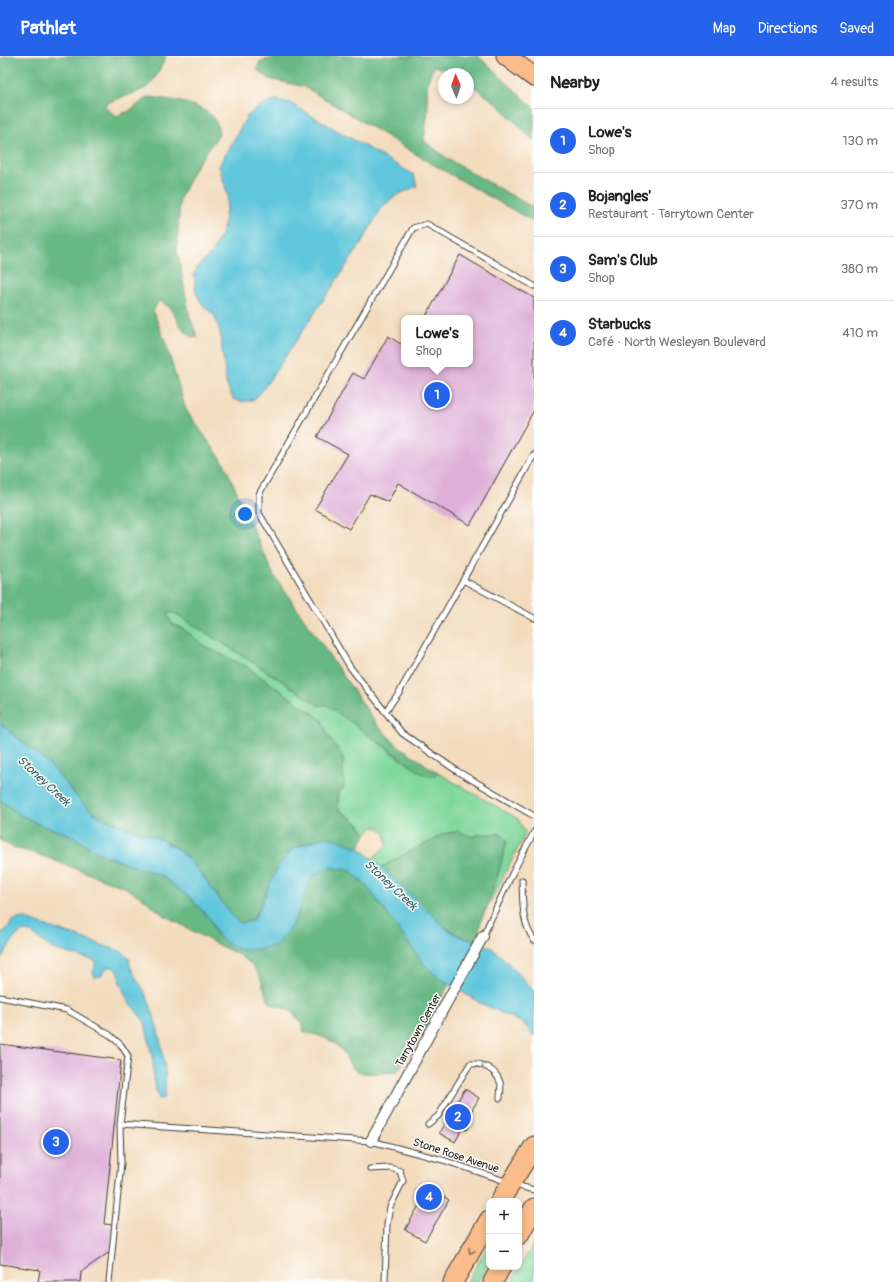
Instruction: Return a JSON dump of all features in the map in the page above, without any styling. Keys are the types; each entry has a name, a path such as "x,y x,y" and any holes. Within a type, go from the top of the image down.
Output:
{"highway":[{"path":"506,56 534,77"},
{"path":"502,1198 534,1146"},
{"path":"520,1234 534,1208"},
{"path":"453,1282 486,1225"},
{"path":"493,1282 499,1270"}],"street":[{"name":"Tarrytown Center","path":"372,1141 483,936"}],"lane":[{"path":"534,286 427,224 413,228 259,494 259,513 350,667 402,733 457,771 534,816"},
{"path":"385,712 400,691 534,455"},
{"path":"463,580 534,618"},
{"name":"Tarrytown Center","path":"483,936 512,874 534,832"},
{"path":"522,880 524,915 527,930 534,940"},
{"path":"0,997 68,1010 94,1024 110,1035 121,1045 128,1056 120,1124 121,1163 109,1282"},
{"path":"428,1124 438,1116 470,1064 478,1063 489,1068 501,1083 500,1098"},
{"path":"120,1124 372,1141"},
{"name":"Stone Rose Avenue","path":"372,1141 443,1160 534,1190"},
{"path":"370,1169 390,1168 400,1171 403,1181 390,1207 387,1224 385,1282"}],"green space":[{"path":"6,56 166,56 157,74 147,87 104,106 116,116 129,111 148,97 165,99 196,106 204,110 216,122 219,134 196,166 180,198 177,250 190,318 198,338 191,337 180,326 171,308 159,300 153,311 165,341 186,410 224,463 273,574 378,726 397,745 438,773 433,777 424,775 327,705 318,705 175,613 167,613 172,624 183,629 206,647 247,667 322,720 328,736 343,757 344,788 338,792 338,809 359,824 366,834 359,848 326,838 311,841 292,849 252,921 240,923 225,907 199,871 174,847 164,841 116,824 94,813 78,798 51,766 0,723 0,60"},
{"path":"285,56 478,56 534,108 534,141 497,104 474,87 474,68 440,68 434,66 427,83 428,109 424,141 451,161 534,208 534,222 429,162 305,87 269,79 257,70 260,61"},
{"path":"166,613 175,613 318,705 327,704 399,758 433,777 438,773 518,819 525,832 523,838 481,920 497,878 506,842 501,834 473,837 458,831 444,834 381,867 372,859 387,845 385,834 380,828 373,827 366,834 359,824 338,809 338,792 343,757 328,736 322,720 247,667 206,647 183,629 172,624"},
{"path":"0,800 21,815 40,825 69,834 103,855 162,876 190,898 210,919 217,935 225,942 309,880 312,876 329,867 350,870 365,884 435,975 449,984 420,1037 397,1072 371,1074 357,1071 350,1065 340,1048 332,1041 304,1032 301,1023 293,1013 269,1002 260,977 251,964 239,955 162,914 144,899 124,887 37,854 12,847 0,840"},
{"path":"458,831 473,837 479,834 501,834 507,841 497,878 481,920 477,941 465,938 452,931 426,912 381,867 444,834"},
{"path":"534,1243 534,1282 511,1282 518,1270 522,1270 522,1263"},
{"path":"486,1249 486,1267 478,1282 467,1282"}],"water":[{"path":"277,100 290,103 414,175 417,186 397,195 382,207 361,244 260,394 252,400 240,401 233,399 226,383 220,331 214,315 203,305 196,293 194,273 201,263 212,253 223,230 228,196 219,166 247,116 263,104"},
{"name":"Stoney Creek","path":"0,723 51,766 78,798 94,813 116,824 164,841 184,855 199,871 225,907 240,923 252,921 255,918 277,868 292,849 324,837 334,838 359,848 448,930 463,938 477,941 492,948 508,963 534,991 534,1036 523,1023 478,1002 435,975 424,964 365,884 350,870 329,867 312,876 294,922 277,944 262,949 240,950 225,942 217,935 210,919 190,898 162,876 103,855 69,834 40,825 21,815 0,800"},
{"path":"23,918 123,952 129,958 133,973 147,997 159,1033 165,1074 164,1098 159,1099 154,1083 153,1062 145,1022 128,1001 120,983 119,973 113,967 107,967 101,976 94,977 93,973 96,961 52,949 30,932 23,931 15,937 0,960 0,934 5,931 13,920"}],"building":[{"path":"460,255 534,298 534,410 470,525 398,483 388,502 370,494 349,529 315,509 348,454 317,437 353,373 364,379 388,336 401,344 401,367 473,367 473,315 427,315"},
{"path":"0,1044 121,1060 104,1224 114,1225 111,1251 81,1272 80,1282 38,1282 40,1270 0,1264"},
{"path":"465,1089 479,1098 466,1120 471,1123 467,1130 463,1128 455,1142 439,1133 450,1114 447,1112 452,1104 455,1105"},
{"path":"429,1188 449,1200 425,1241 405,1230"}],"place":[{"name":"Lowe's","path":"437,395"},
{"name":"Bojangles'","path":"458,1117"},
{"name":"Sam's Club","path":"56,1142"},
{"name":"Starbucks","path":"429,1197"}]}
